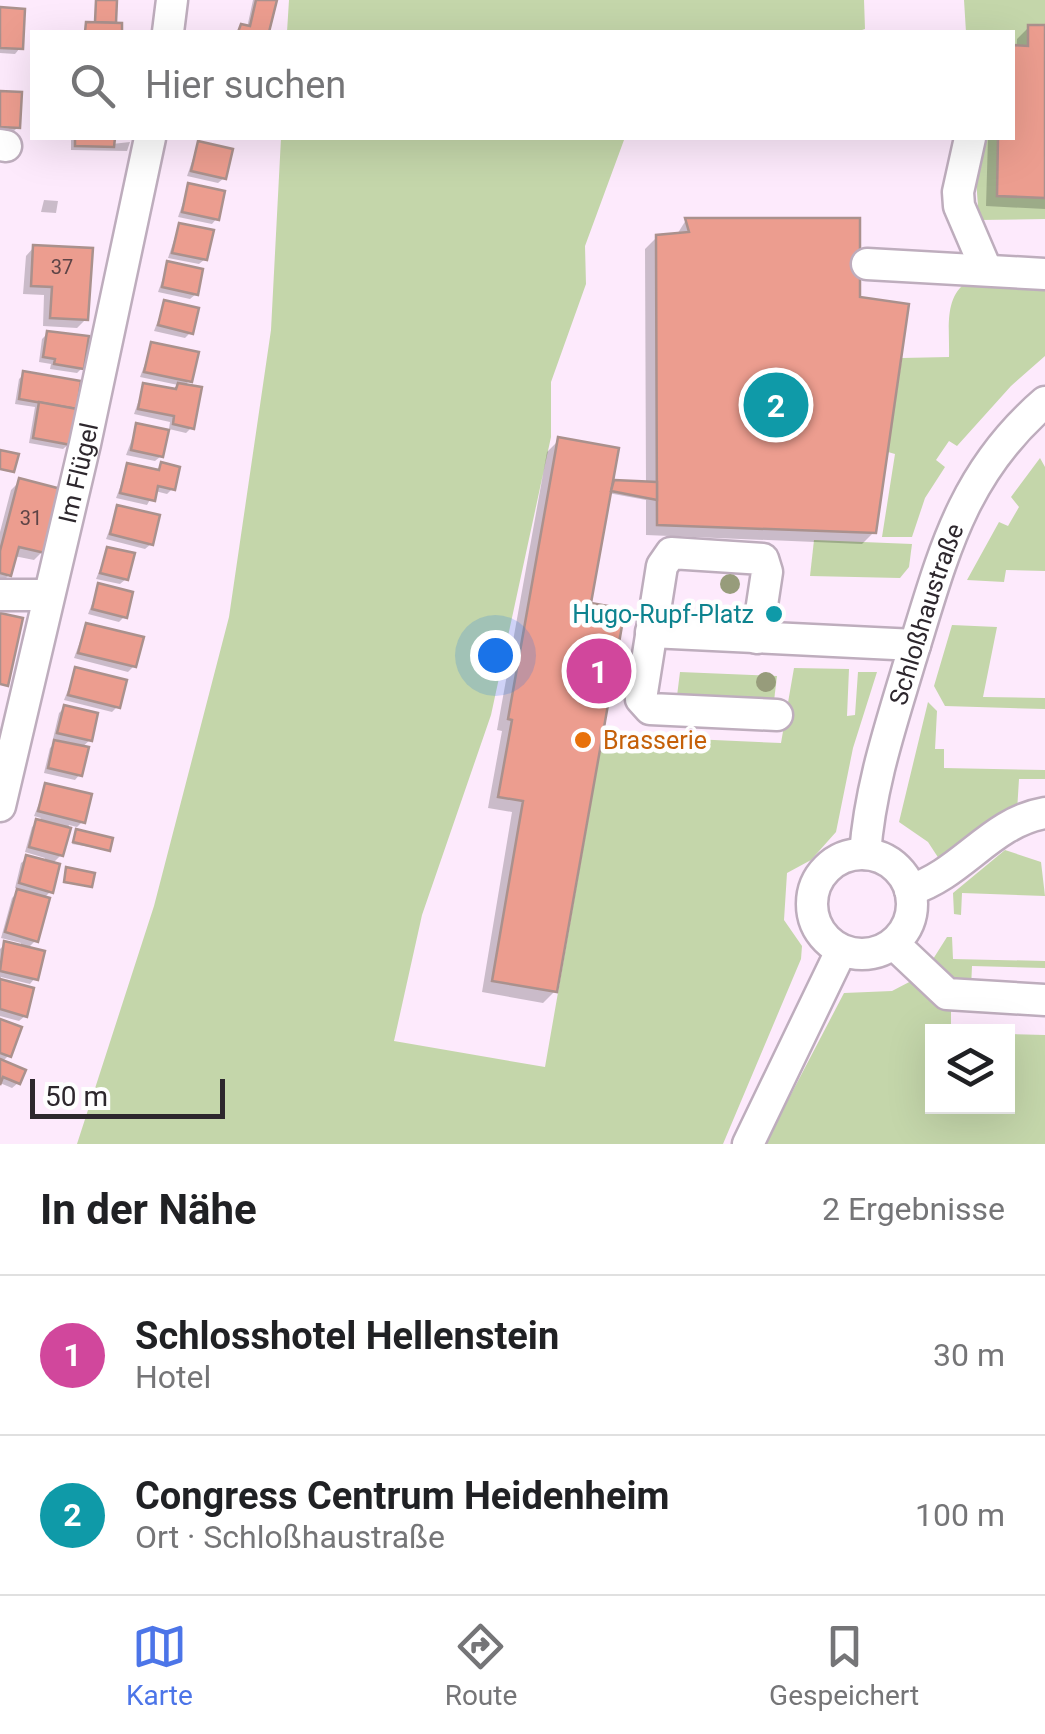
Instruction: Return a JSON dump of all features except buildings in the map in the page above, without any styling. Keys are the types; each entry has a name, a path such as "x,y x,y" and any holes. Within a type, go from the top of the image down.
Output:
{"street":[{"path":"168,30 172,0"},
{"name":"Im Flügel","path":"0,806 150,140"},
{"path":"970,140 958,192 959,206 986,270"},
{"path":"867,264 1045,274"},
{"name":"Schloßhaustraße","path":"866,854 874,787 943,549 961,508 996,452 1045,402"},
{"path":"757,638 767,572 762,559 680,552 666,557 641,698 644,706 776,715"},
{"path":"0,594 48,595"},
{"path":"651,632 916,645"},
{"path":"910,890 954,870 1012,823 1045,813"},
{"path":"866,854 894,865 910,890 910,920 894,944 869,954 841,951 820,932 798,902 840,858 866,854"},
{"path":"894,944 946,994 1045,1000"},
{"path":"748,1144 841,951"}],"green space":[{"path":"289,0 864,0 865,29 862,30 287,30"},
{"path":"964,0 1045,0 1045,219 979,220 973,140 1015,140 1015,30 966,30"},
{"path":"281,140 624,140 585,246 586,284 551,382 551,437 491,715 422,915 394,1041 545,1067 603,735 781,743 794,668 849,669 847,716 855,715 858,672 877,672 853,748 836,832 811,860 787,873 784,920 802,946 801,959 723,1144 77,1144 154,906 229,617 271,330"},
{"path":"967,282 1045,286 1045,356 1011,386 957,446 949,441 936,460 945,467 925,498 912,537 882,537 895,454 888,452 902,358 949,357 951,306"},
{"path":"1040,458 1045,467 1045,571 1006,570 1004,582 967,580 999,522 1008,526 1019,507 1011,497"},
{"path":"814,540 912,544 909,567 900,578 810,576"},
{"path":"952,625 997,627 983,697 1045,698 1045,709 945,706 934,686"},
{"path":"680,672 777,676 774,701 677,696"},
{"path":"928,702 937,711 935,749 944,749 944,768 1045,770 1045,779 1019,779 1017,811 943,865 928,842 899,822"},
{"path":"1005,850 1041,862 1045,896 962,893 961,915 954,914 953,893"},
{"path":"947,937 952,937 953,959 1045,961 1045,968 972,966 971,988 928,967"},
{"path":"915,979 951,1007 951,1024 925,1024 925,1114 1015,1114 1015,1034 1045,1035 1045,1144 765,1144 844,993 892,991"}],"place":[{"name":"Congress Centrum Heidenheim","path":"776,405"},
{"name":"Hugo-Rupf-Platz","path":"774,614"},
{"name":"Schlosshotel Hellenstein","path":"599,671"},
{"name":"Brasserie","path":"583,740"}]}
